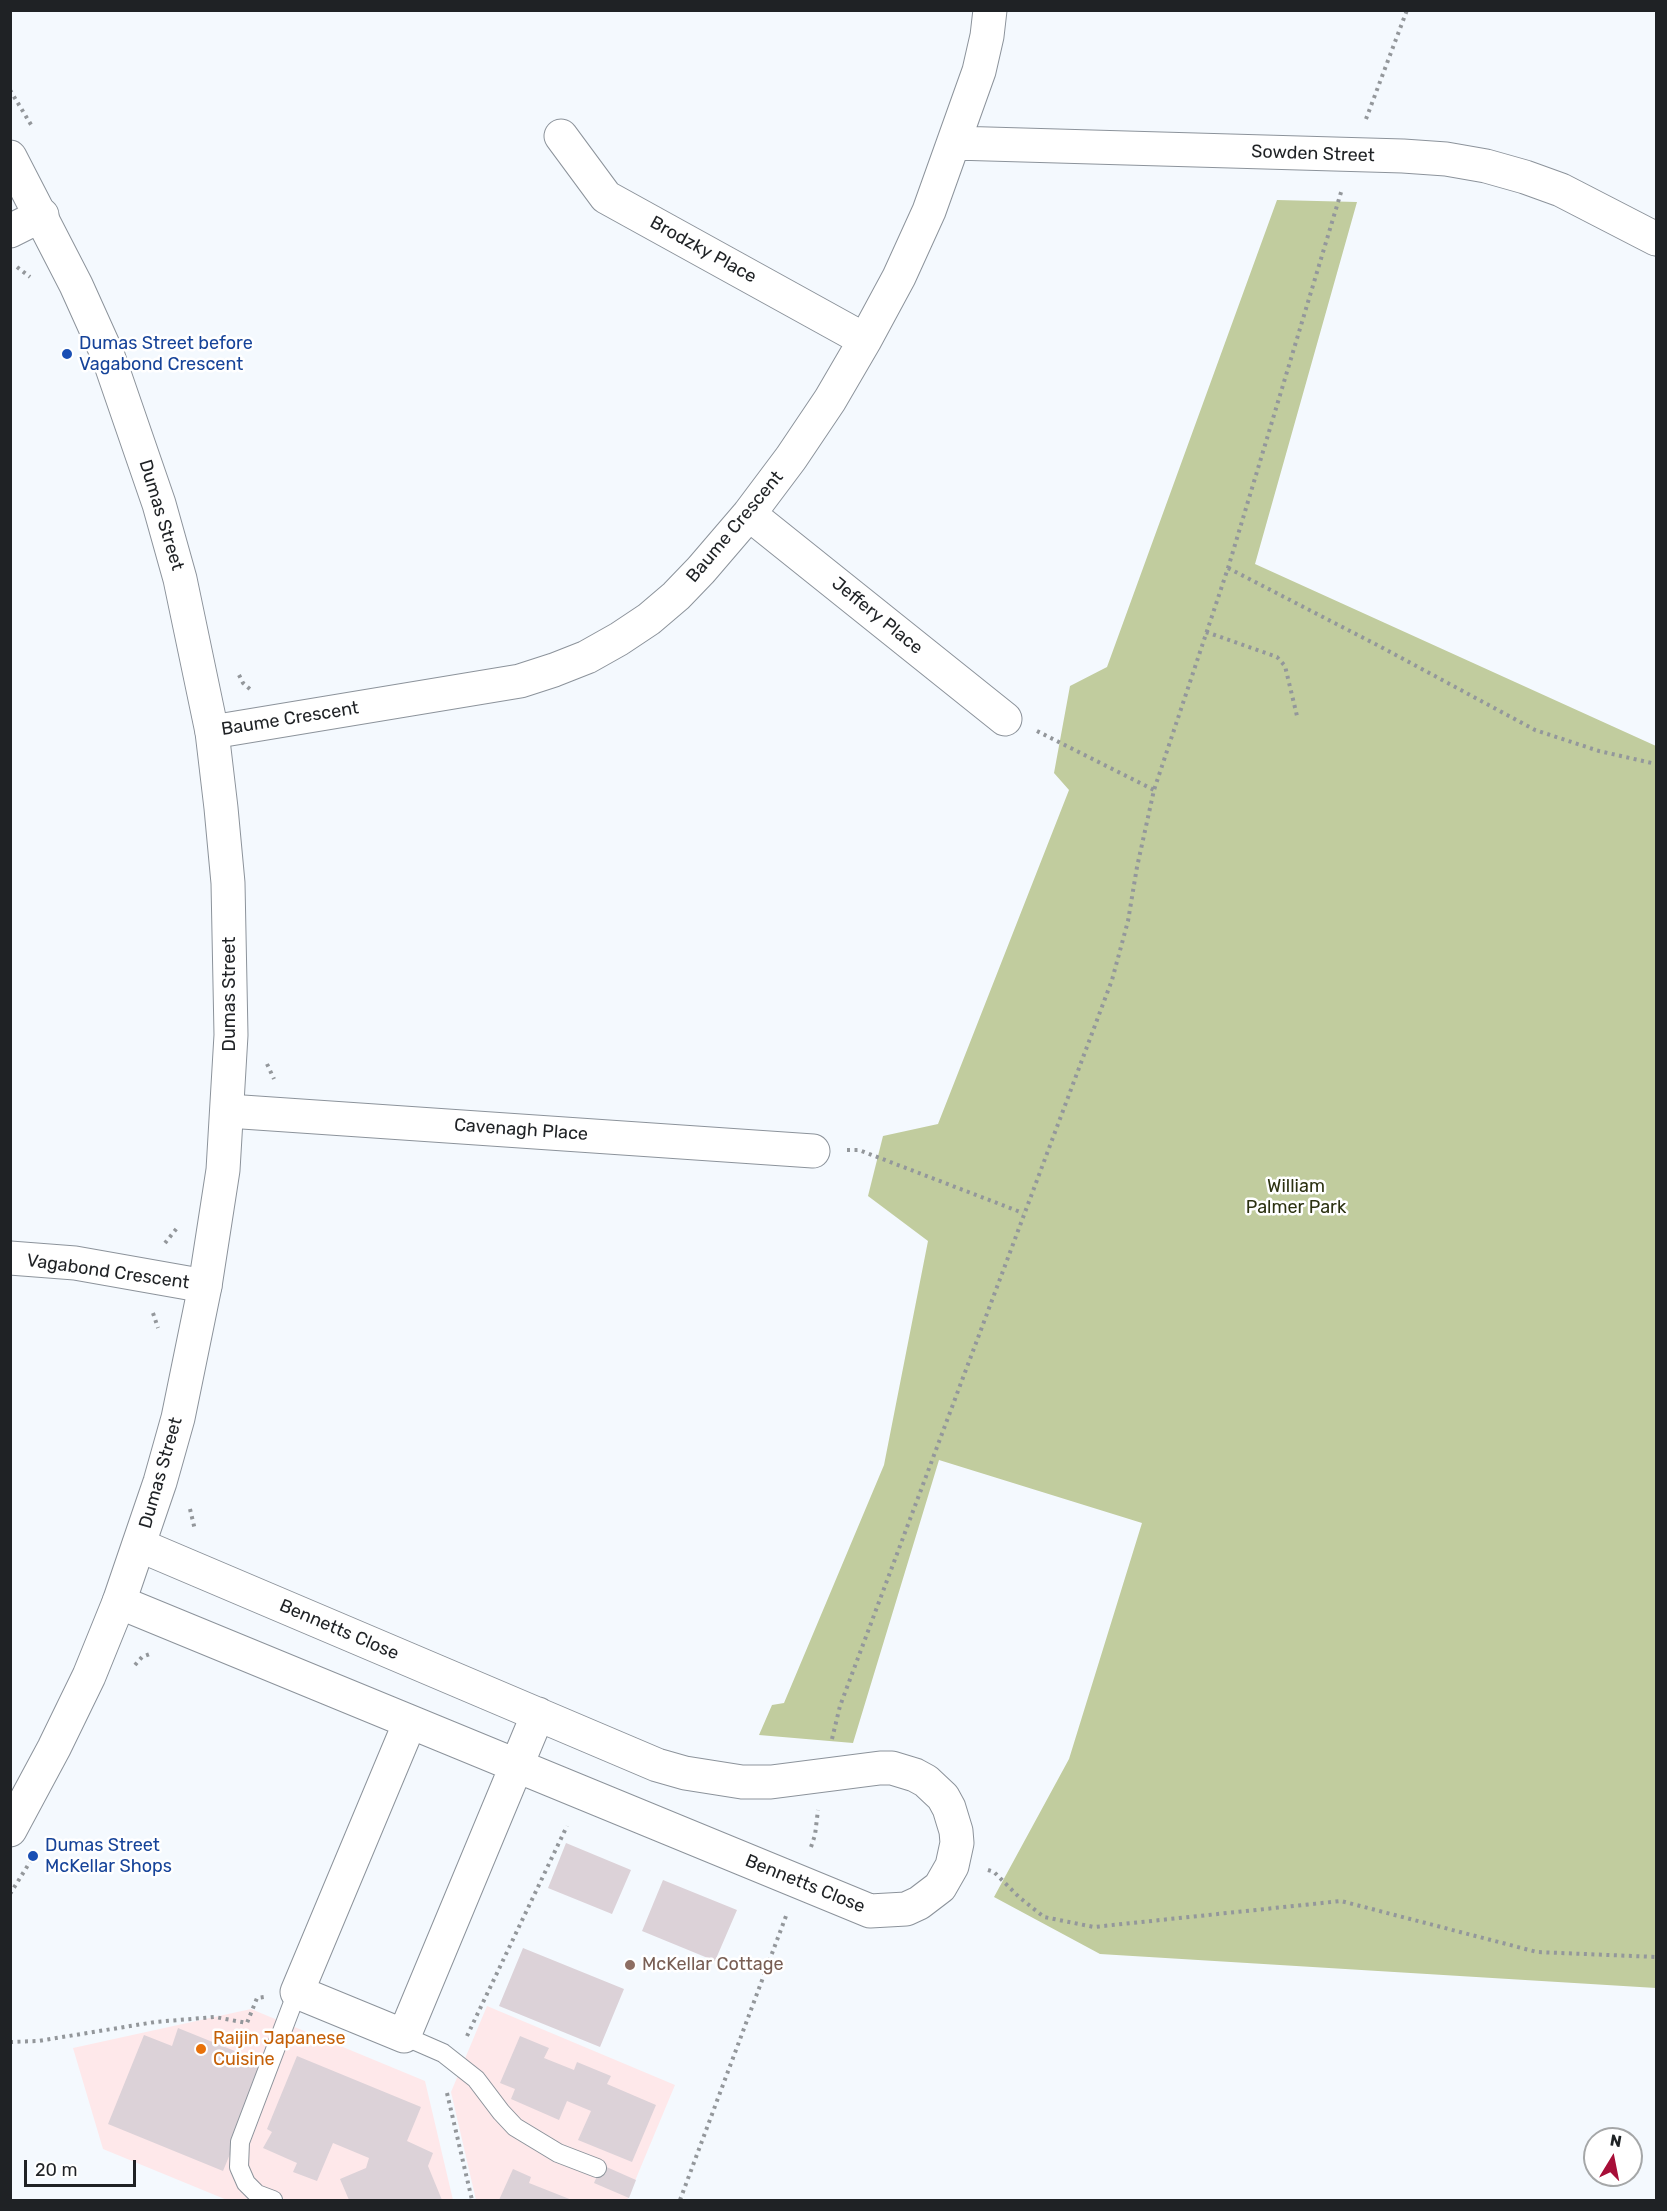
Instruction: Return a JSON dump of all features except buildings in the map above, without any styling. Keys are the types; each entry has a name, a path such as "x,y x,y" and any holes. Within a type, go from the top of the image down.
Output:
{"street":[{"name":"Baume Crescent","path":"212,732 519,681 554,670 595,652 648,619 676,596 702,570 748,514 810,429 865,340 899,277 925,220 979,71 990,10"},
{"name":"Brodzky Place","path":"561,136 606,197 865,340"},
{"name":"Sowden Street","path":"954,143 1446,159 1486,166 1561,190 1656,239"},
{"name":"Dumas Street","path":"10,157 42,215 108,356 142,451 180,579 212,732 228,883 231,1035 223,1170 205,1286 178,1418 139,1545 89,1676 10,1830"},
{"path":"10,231 42,215"},
{"name":"Jeffery Place","path":"748,514 1005,719"},
{"name":"Cavenagh Place","path":"228,1111 813,1151"},
{"name":"Vagabond Crescent","path":"10,1258 75,1263 205,1286"},
{"name":"Bennetts Close","path":"119,1602 870,1911 906,1909 920,1903 940,1887 952,1866 956,1831 949,1808 943,1797 915,1774 892,1768 771,1782 742,1782 685,1773 657,1764 139,1545"},
{"path":"410,1722 297,1992 404,2036 538,1714"}],"lane":[{"path":"273,2200 257,2194 246,2183 239,2167 240,2142 297,1992"},
{"path":"404,2036 443,2053 476,2079 515,2127 558,2153 597,2168"}],"path":[{"path":"680,2200 815,1835 822,1775 840,1706 1112,980 1128,921 1154,790 1228,568 1352,156 1407,10"},
{"path":"10,90 34,130"},
{"path":"15,266 33,279"},
{"path":"1228,568 1535,730 1599,751 1656,764"},
{"path":"1206,632 1277,657 1286,666 1297,716"},
{"path":"237,671 243,683 253,692"},
{"path":"1005,719 1050,736 1154,790"},
{"path":"813,1151 860,1150 1023,1213"},
{"path":"165,1244 181,1221"},
{"path":"153,1312 160,1337"},
{"path":"954,1856 994,1872 1019,1897 1044,1917 1094,1927 1341,1901 1537,1952 1656,1958"},
{"path":"10,2042 38,2041 155,2022 215,2017 247,2023 257,1998 297,1992"},
{"path":"445,2086 472,2200"}],"shaded area":[{"path":"487,2006 675,2085 627,2200 476,2200 451,2092"},
{"path":"251,2009 425,2081 453,2200 227,2200 103,2149 73,2048"}],"green space":[{"name":"William Palmer Park","path":"1277,200 1357,202 1255,564 1656,746 1656,1988 1100,1954 994,1897 1069,1759 1142,1523 939,1460 853,1743 759,1735 772,1705 784,1703 884,1465 928,1241 868,1196 883,1136 938,1124 1069,790 1054,773 1070,686 1107,667"}],"place":[{"name":"Dumas Street before Vagabond Crescent","path":"67,354"},
{"name":"Dumas Street McKellar Shops","path":"33,1856"},
{"name":"McKellar Cottage","path":"630,1965"},
{"name":"Raijin Japanese Cuisine","path":"201,2049"}]}
